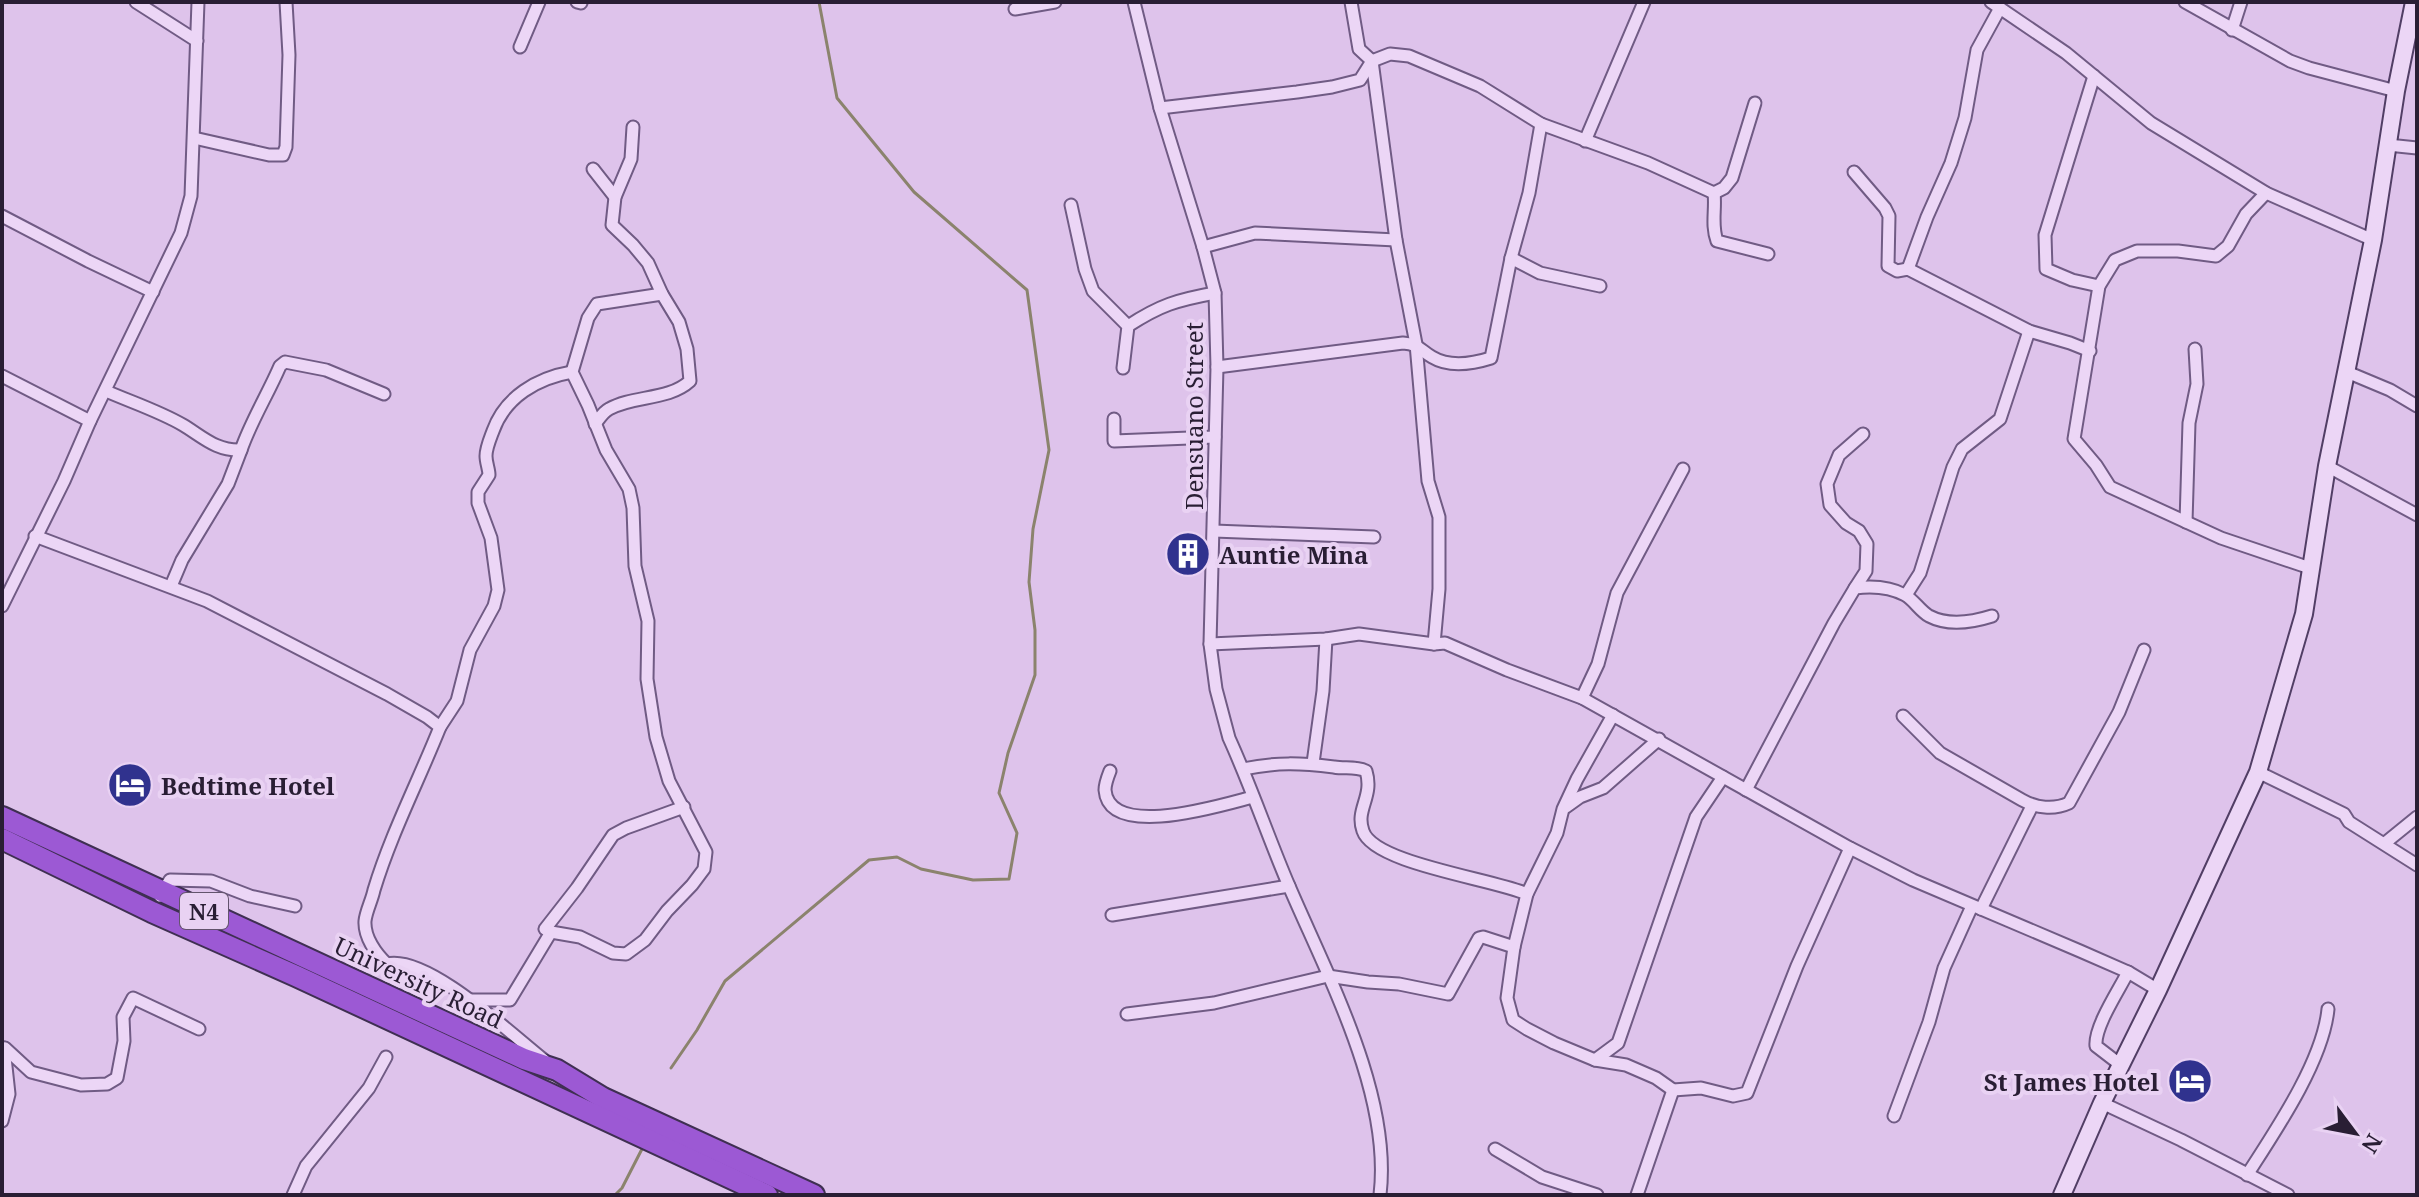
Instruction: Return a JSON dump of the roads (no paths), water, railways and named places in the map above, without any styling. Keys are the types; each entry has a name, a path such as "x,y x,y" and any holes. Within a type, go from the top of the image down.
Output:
{"highway":[{"name":"University Road","path":"2,817 406,1003 438,1030 767,1195"},
{"name":"University Road","path":"2,839 152,912 399,1024 438,1030 557,1070 603,1098 814,1195"}],"street":[{"path":"136,2 197,41"},
{"path":"2,606 181,233 191,196 198,2"},
{"path":"194,138 269,155 283,155 286,147 289,55 286,2"},
{"path":"520,47 539,2"},
{"path":"1015,9 1055,2"},
{"name":"Densuano Street","path":"1134,2 1160,108 1215,293 1217,367 1210,644 1216,689 1229,738 1363,1065 1379,1129 1382,1160 1380,1195"},
{"path":"1351,2 1359,49 1372,61 1396,240 1416,344 1428,481 1439,517 1439,589 1434,644"},
{"path":"1585,141 1644,2"},
{"path":"2185,2 2232,30 2309,68 2396,91"},
{"path":"2232,30 2241,2"},
{"path":"2062,1195 2258,772 2304,614 2327,466 2373,240 2396,91 2414,2"},
{"path":"1908,269 1951,163 1965,118 1977,50 1995,5 2066,53 2151,123 2266,193 2373,240"},
{"path":"1160,108 1332,87 1360,80 1372,61 1390,54 1409,56 1480,86 1541,124 1648,163 1714,193"},
{"path":"2094,76 2045,235 2045,256 2046,269 2072,280 2099,286"},
{"path":"1714,193 1724,188 1732,178 1755,103"},
{"path":"1217,367 1403,343 1416,344 1433,358 1451,365 1491,358 1511,258 1529,193 1541,124"},
{"path":"595,424 610,408 666,394 684,387 690,381 687,349 679,322 648,263 612,225 615,197 631,159 633,127"},
{"path":"2388,145 2417,148"},
{"path":"593,169 615,197"},
{"path":"1854,172 1889,216 1888,266 1897,271 1908,269 2029,331 2090,351"},
{"path":"1714,193 1713,232 1717,241 1768,254"},
{"path":"2266,193 2246,214 2228,246 2216,256 2178,251 2137,251 2115,260 2099,286 2074,439 2110,487 2221,538 2310,568"},
{"path":"1071,205 1093,291 1128,326"},
{"path":"2,216 153,292"},
{"path":"1203,247 1255,233 1396,240"},
{"path":"1511,258 1540,273 1600,286"},
{"path":"1123,368 1128,326 1153,309 1174,301 1215,293"},
{"path":"662,294 597,304 588,318 572,372 606,450 629,489 633,508 635,566 648,621 647,679 656,737 669,781 684,807 706,852 704,869 645,940 626,954 613,953 580,937 545,929 613,835 684,807"},
{"path":"1906,595 1920,573 1953,467 1962,449 2000,419 2029,331"},
{"path":"2186,522 2189,423 2197,384 2195,349"},
{"path":"171,586 182,560 228,484 247,433 280,366 285,362 326,370 384,394"},
{"path":"557,1070 443,980 397,961 387,964 377,955 365,921 394,835 440,727 457,701 470,650 494,606 498,590 491,538 478,503 478,492 489,475 486,456 496,423 511,399 519,393 555,375 572,372"},
{"path":"2347,372 2390,390 2417,406"},
{"path":"2,376 90,421"},
{"path":"106,391 182,425 227,451 241,450"},
{"path":"1114,419 1114,441 1215,437"},
{"path":"1746,790 1834,623 1866,571 1867,544 1859,531 1846,523 1830,505 1827,484 1839,455 1863,434"},
{"path":"2327,466 2417,515"},
{"path":"1582,698 1598,664 1617,593 1683,469"},
{"path":"1214,531 1374,537"},
{"path":"35,536 207,601 387,694 440,727"},
{"path":"1855,588 1871,586 1906,595 1930,616 1963,622 1992,616"},
{"path":"1210,644 1326,639 1359,634 1445,643 1582,698 1913,880 2128,972 2158,990"},
{"path":"1313,763 1323,691 1326,639"},
{"path":"1903,716 1940,753 2032,806 2056,808 2069,803 2119,712 2144,650"},
{"path":"1613,715 1588,756 1563,809 1557,833 1527,894 1514,947 1507,998 1513,1020 1527,1029 1595,1060 1626,1065 1656,1078 1673,1090 1701,1088 1733,1096 1747,1093 1797,966 1850,848"},
{"path":"1563,809 1580,797 1603,788 1659,739"},
{"path":"1243,769 1274,763 1313,763 1366,771 1369,794 1360,818 1363,834 1373,846 1451,874 1510,887 1527,894"},
{"path":"1110,771 1105,789 1110,803 1123,813 1140,817 1191,811 1253,797"},
{"path":"2258,772 2344,814 2349,822 2417,865"},
{"path":"1595,1060 1618,1043 1696,817 1723,777"},
{"path":"1894,1116 1929,1022 1944,968 2032,806"},
{"path":"2385,843 2417,817"},
{"path":"152,912 170,880 211,881 250,896 295,906"},
{"path":"1112,915 1289,886"},
{"path":"469,1000 510,1000 551,932"},
{"path":"1127,1014 1214,1003 1328,976 1399,984 1448,994 1479,938 1514,947"},
{"path":"2122,1066 2095,1042 2128,972"},
{"path":"4,1047 31,1072 81,1085 107,1084 117,1078 124,1041 123,1017 133,998 199,1029"},
{"path":"2247,1175 2314,1060 2326,1030 2328,1009"},
{"path":"1618,1043 1626,1065"},
{"path":"2,1121 9,1094 4,1047"},
{"path":"293,1195 306,1166 369,1088 386,1057"},
{"path":"1637,1195 1673,1090"},
{"path":"2102,1103 2288,1195"},
{"path":"1495,1149 1542,1177 1597,1195"}],"waterway":[{"path":"671,1068 725,981 869,860 897,857 921,869 973,880 1009,879 1017,833 999,793 1008,753 1035,675 1035,630 1029,582 1033,529 1049,450 1027,290 914,192 837,98 819,2"},
{"path":"615,1195 622,1188 643,1147"}],"place":[{"name":"Auntie Mina","path":"1188,554"},
{"name":"Bedtime Hotel","path":"130,785"},
{"name":"St James Hotel","path":"2190,1081"}]}
